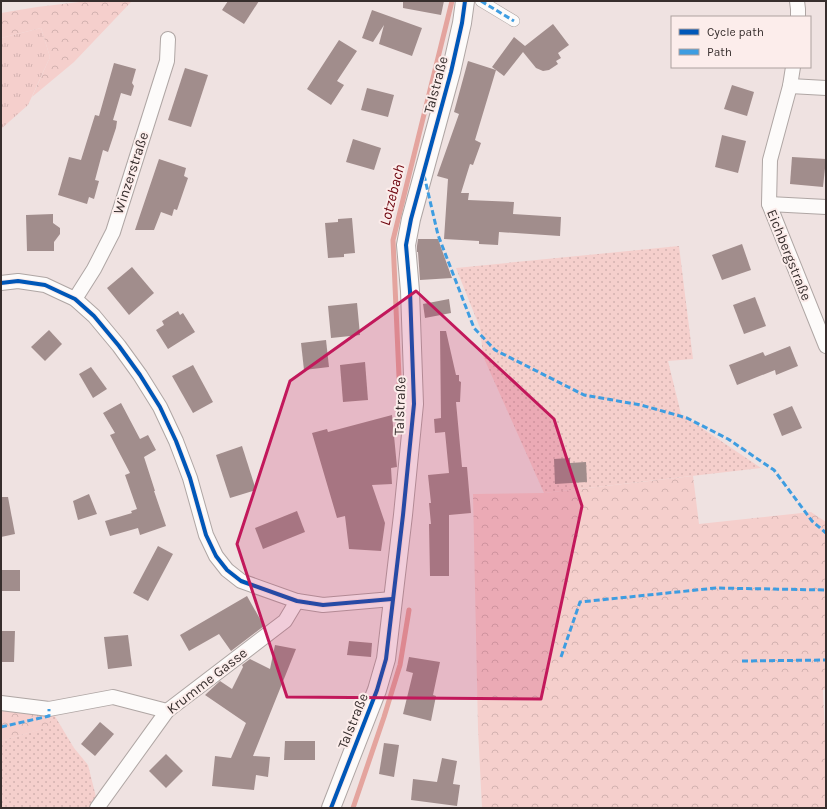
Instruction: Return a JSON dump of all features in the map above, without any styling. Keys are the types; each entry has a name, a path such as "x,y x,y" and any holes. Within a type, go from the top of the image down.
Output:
{"street":[{"name":"Talstraße","path":"331,808 377,690 386,659 414,404 410,291 406,244 411,219 451,72 462,23 465,1"},
{"path":"480,1 514,21"},
{"path":"796,1 798,16"},
{"name":"Winzerstraße","path":"75,299 94,269 113,232 167,60 168,39"},
{"name":"Eichbergstraße","path":"793,68 790,86 770,160 769,204 826,346"},
{"path":"790,86 826,88"},
{"path":"769,204 826,207"},
{"path":"1,283 18,280 45,285 75,299 94,316 119,346 140,375 160,407 176,441 187,471 206,535 216,556 227,570 241,581 297,601 323,605 392,599"},
{"name":"Krumme Gasse","path":"97,808 167,711 285,621 297,601"},
{"path":"1,703 49,709 113,697 167,711"}],"highlighted area":[{"path":"416,291 554,419 582,506 541,699 287,697 237,544 290,381"}],"green space":[{"path":"88,1 132,1 74,62 32,97 50,57 41,28 1,38 1,13"},
{"path":"41,28 50,57 28,105 1,129 1,38"},
{"path":"679,246 693,359 668,361 681,414 761,468 544,493 483,356 480,328 456,268"},
{"path":"693,476 699,524 811,512 826,522 826,689 823,690 826,757 826,808 482,808 478,729 473,494 544,493"},
{"path":"1,708 53,713 49,727 1,741"},
{"path":"53,713 74,748 88,765 98,805 97,808 1,808 1,741 48,727"}],"building":[{"path":"228,1 259,1 244,24 222,10"},
{"path":"403,1 444,1 441,15 403,8"},
{"path":"372,10 422,28 412,56 379,44 384,25 373,42 362,38"},
{"path":"553,24 569,45 558,53 561,58 556,61 558,64 549,70 543,71 536,68 523,52 504,76 492,67 514,37 525,46"},
{"path":"339,40 357,51 337,81 344,85 331,105 307,89"},
{"path":"468,61 496,70 475,140 481,143 473,165 470,164 461,193 469,193 468,200 514,202 513,214 561,217 560,236 499,232 498,245 479,244 479,241 444,239 448,179 437,176 459,114 454,112"},
{"path":"114,63 136,69 132,83 134,86 131,96 121,93 113,120 117,121 116,128 108,152 103,150 95,180 99,181 94,199 89,197 87,204 58,195 69,157 81,160 95,115 99,116"},
{"path":"185,68 208,75 191,127 168,120"},
{"path":"732,85 754,92 747,116 724,109"},
{"path":"367,88 394,95 388,117 361,110"},
{"path":"722,135 746,141 738,173 715,167"},
{"path":"353,139 381,148 374,170 346,162"},
{"path":"792,157 826,159 823,187 790,184"},
{"path":"159,159 186,168 184,176 188,178 177,210 174,209 172,216 161,212 154,230 135,230"},
{"path":"53,214 53,223 60,228 60,234 54,242 54,251 27,251 26,215"},
{"path":"352,218 355,253 344,254 344,257 328,258 325,223 338,222 338,219"},
{"path":"418,239 438,239 452,278 420,280 417,252"},
{"path":"742,244 751,270 722,280 712,255"},
{"path":"132,267 154,293 129,315 107,288"},
{"path":"755,297 766,326 744,334 733,305"},
{"path":"449,299 451,313 425,318 423,304"},
{"path":"357,303 360,335 331,338 328,306"},
{"path":"178,311 180,315 183,313 195,332 168,349 156,330 164,325 162,321"},
{"path":"49,330 62,344 45,361 31,347"},
{"path":"440,331 446,331 456,375 459,375 459,381 461,382 460,402 456,402 462,467 467,467 471,513 449,515 449,576 430,576 429,524 431,524 429,503 431,503 428,475 449,473 445,432 435,433 434,419 441,418"},
{"path":"326,340 329,367 304,370 301,343"},
{"path":"790,346 798,366 776,375 775,370 737,385 729,365 763,352 765,356"},
{"path":"365,362 368,400 343,402 340,365"},
{"path":"193,365 213,402 193,413 172,376"},
{"path":"91,367 107,389 93,398 79,374"},
{"path":"121,403 140,439 148,435 156,450 144,457 166,526 140,535 138,528 110,536 105,521 132,513 131,511 137,509 125,475 130,473 110,435 115,433 103,413"},
{"path":"792,406 802,428 782,436 773,414"},
{"path":"392,415 397,467 391,468 392,484 372,485 385,523 381,551 349,549 345,516 337,518 312,433 327,429 328,432"},
{"path":"242,446 256,490 230,498 216,455"},
{"path":"570,458 570,463 586,462 587,482 555,484 554,459"},
{"path":"89,494 97,514 78,520 73,501"},
{"path":"1,497 8,497 15,534 1,537"},
{"path":"297,511 305,532 263,549 255,528"},
{"path":"158,546 173,554 148,601 133,593"},
{"path":"1,570 20,570 20,591 1,591"},
{"path":"247,596 264,626 231,651 219,634 189,651 180,635"},
{"path":"1,631 15,631 14,662 1,662"},
{"path":"128,635 132,666 108,669 104,637"},
{"path":"349,641 372,643 371,657 347,655"},
{"path":"275,645 296,649 253,756 270,757 268,777 256,775 254,790 212,786 215,756 231,758 246,723 205,695 220,681 232,689 243,667 242,665 250,659 270,669"},
{"path":"409,657 440,662 433,695 436,696 431,721 403,714 413,673 406,671"},
{"path":"100,722 114,734 95,756 81,744"},
{"path":"285,741 315,741 315,760 284,760"},
{"path":"384,743 399,745 394,777 379,774"},
{"path":"166,754 183,771 166,788 149,771"},
{"path":"442,758 457,761 453,784 460,785 457,806 411,800 413,779 437,782"}],"waterway":[{"name":"Lotzebach","path":"400,399 393,240 452,1"},
{"name":"Lotzebach","path":"353,808 400,665 409,610"}],"marked path":[{"path":"481,1 514,21"},
{"path":"424,175 438,235 474,328 495,350 584,395 641,405 687,418 728,439 774,470 812,521 826,533"},
{"path":"561,657 580,602 716,588 826,590"},
{"path":"742,661 826,660"},
{"path":"1,727 49,716 49,709"}],"cycle path":[{"path":"331,808 377,690 386,659 414,404 410,291 406,245 411,219 451,72 462,23 465,1"},
{"path":"1,283 18,281 45,285 75,299 94,316 119,346 140,375 160,407 176,441 190,478 206,535 216,556 227,570 241,581 297,601 323,605 392,599"}]}
